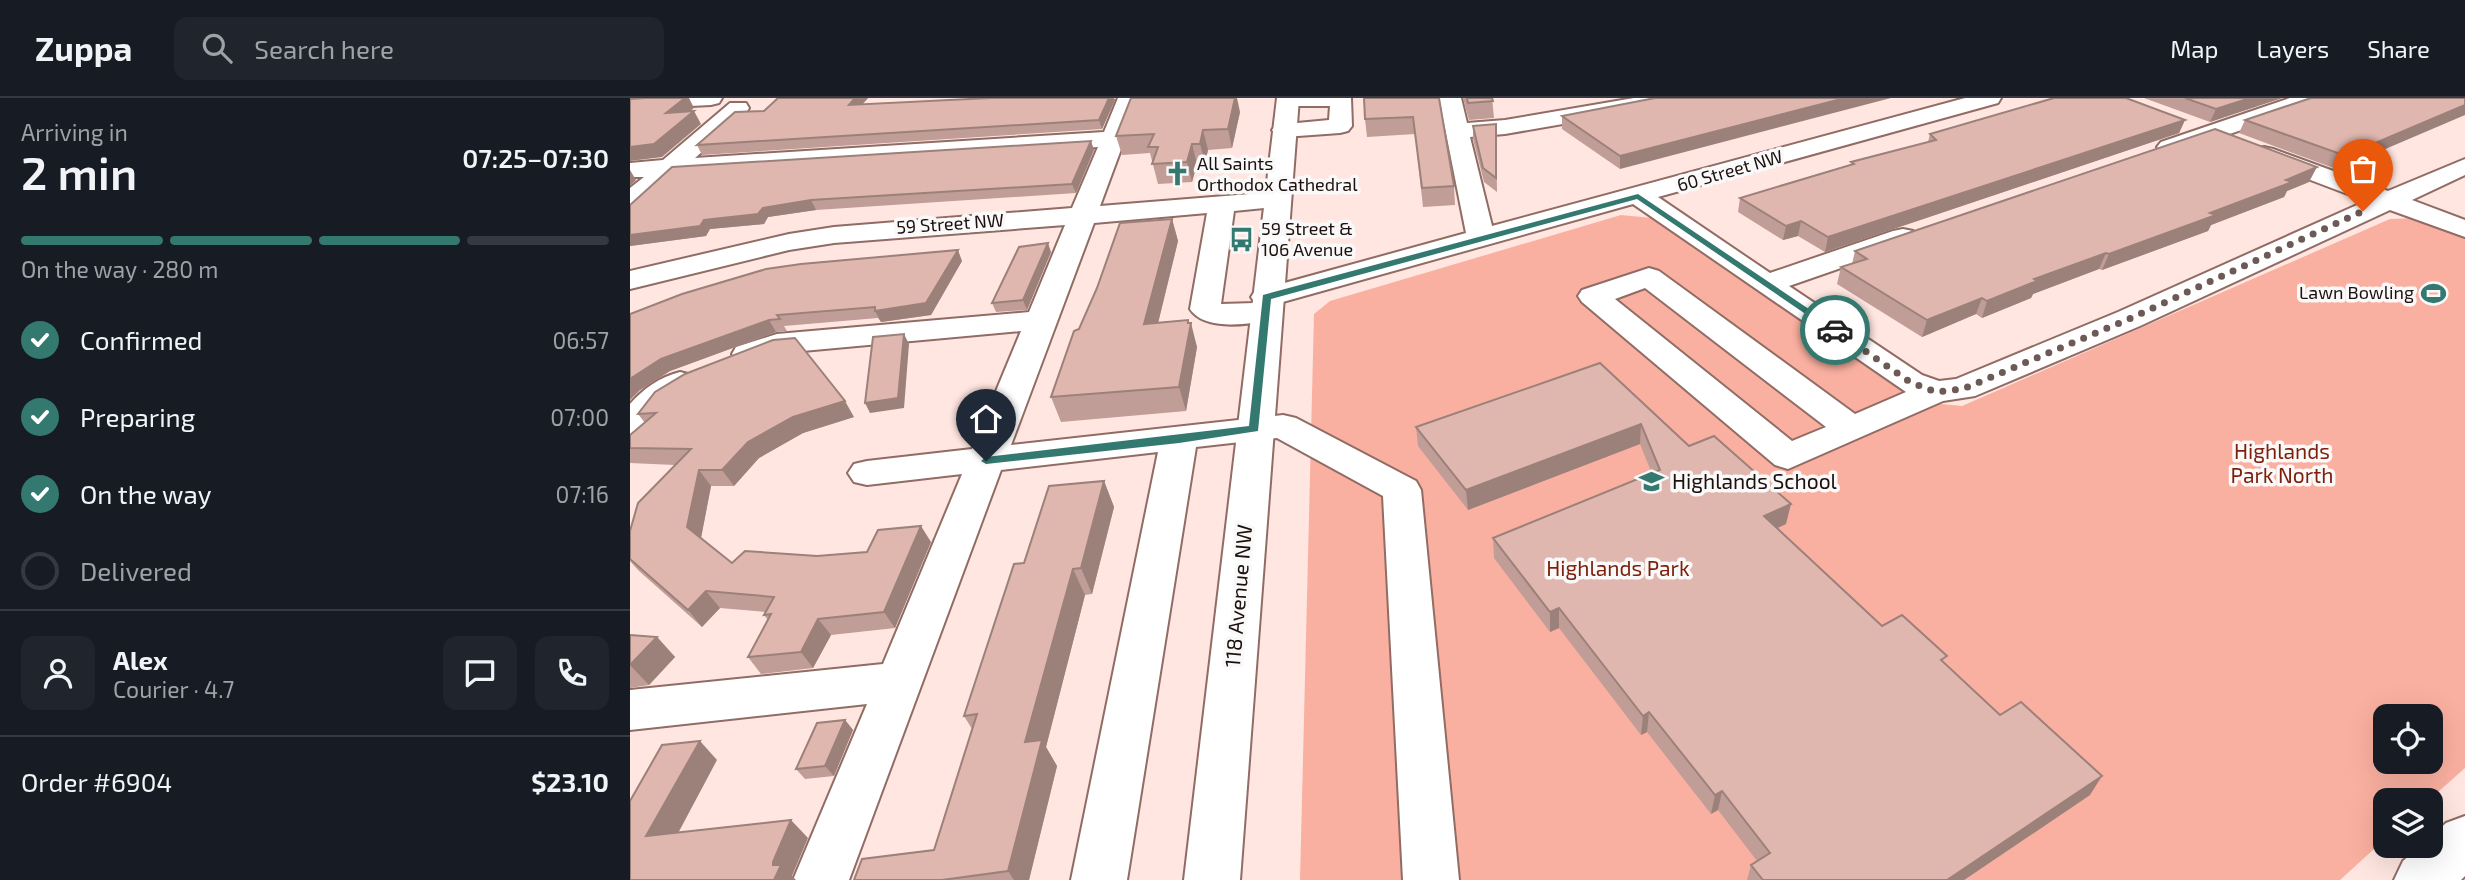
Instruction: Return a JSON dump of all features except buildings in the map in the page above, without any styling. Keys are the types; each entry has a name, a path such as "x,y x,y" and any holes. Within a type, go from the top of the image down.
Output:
{"street":[{"path":"630,102 711,98"},
{"path":"821,880 1129,98"},
{"path":"1450,98 1481,239"},
{"path":"1458,131 1504,127 1672,98"},
{"name":"60 Street NW","path":"1266,304 1481,239 1990,98"},
{"path":"2145,155 2312,98"},
{"path":"630,202 738,108"},
{"name":"118 Avenue NW","path":"1212,880 1276,200 1287,110"},
{"path":"2175,120 2465,229"},
{"path":"630,170 1113,139"},
{"path":"1852,429 1649,277 1593,296 1788,457 1852,429 1936,392 1963,389 2129,319 2465,166"},
{"path":"1638,196 1910,382 1936,392"},
{"name":"59 Street NW","path":"630,280 789,242 834,235 1276,200"},
{"path":"1222,205 1205,310 1215,314 1266,304"},
{"path":"1768,283 1924,230"},
{"path":"630,427 653,399 683,380 777,344 1042,320"},
{"path":"867,473 1179,440 1283,426 1402,490 1432,880"},
{"path":"1099,880 1179,440"},
{"path":"630,709 900,681"},
{"path":"2422,880 2465,841"}],"green space":[{"name":"Highlands Park","path":"1621,215 1652,218 1922,402 1962,406 2390,219 2416,218 2465,237 2465,768 2442,788 2373,788 2373,850 2340,880 1300,880 1314,314 1330,301"}],"way so far":[{"path":"1835,330 1910,382 1936,392 1963,389 2129,319 2363,211"}],"place":[{"name":"All Saints Orthodox Cathedral","path":"1177,174"},
{"name":"59 Street & 106 Avenue","path":"1241,239"},
{"name":"Lawn Bowling","path":"2434,293"},
{"name":"Highlands School","path":"1652,482"}],"route":[{"path":"986,461 1254,429 1266,297 1638,196 1835,330"}],"park label":[{"name":"Highlands Park North","path":"2282,464"}]}
